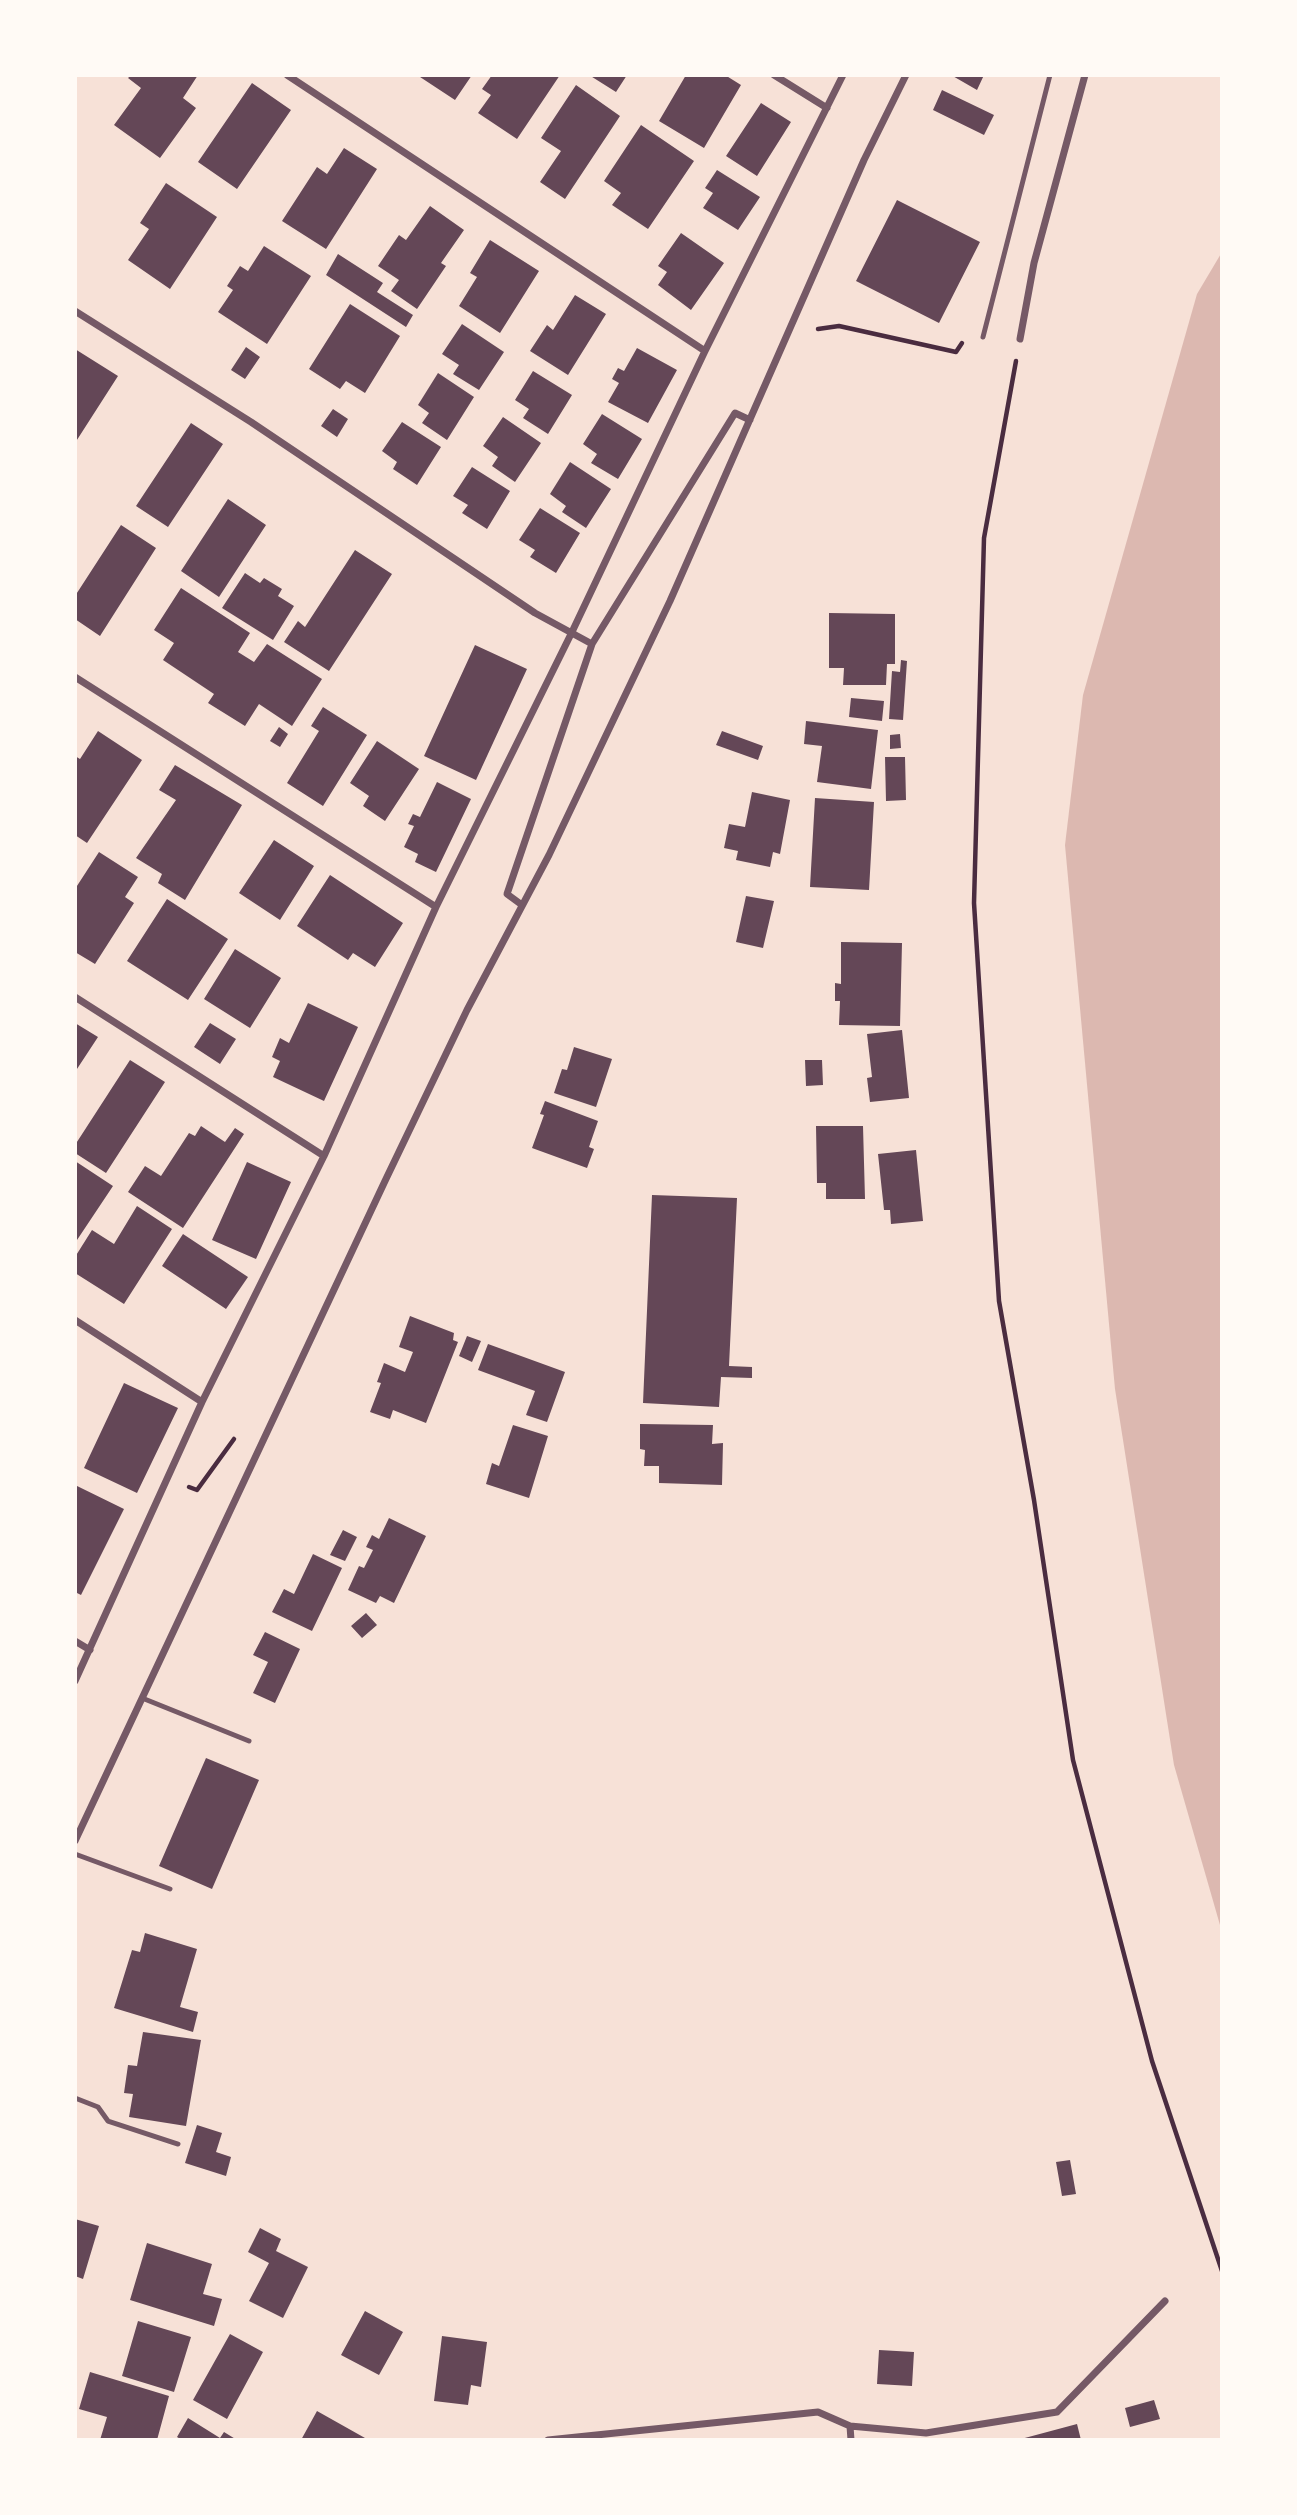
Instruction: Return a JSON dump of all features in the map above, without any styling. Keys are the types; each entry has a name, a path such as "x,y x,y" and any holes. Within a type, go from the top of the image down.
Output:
{"street":[{"path":"288,75 705,351"},
{"path":"774,75 827,108"},
{"path":"75,1681 202,1402 324,1156 436,907 572,632 705,351 843,75"},
{"path":"75,1841 467,1010 522,905 670,601 863,160 906,75"},
{"path":"1020,339 1034,262 1068,131 1086,75"},
{"path":"75,311 251,422 535,612 592,644"},
{"path":"522,905 507,894 592,644 735,413 750,420"},
{"path":"75,677 436,907"},
{"path":"75,997 324,1156"},
{"path":"75,1320 202,1402"},
{"path":"75,1641 90,1650"},
{"path":"548,2440 818,2413 850,2426 926,2433 1057,2412 1165,2301"},
{"path":"850,2426 851,2440"}],"lane":[{"path":"983,337 1050,75"},
{"path":"142,1698 248,1741"},
{"path":"75,1854 170,1889"},
{"path":"75,2098 98,2108 108,2121 178,2144"}],"path":[{"path":"815,332 820,326 839,326 956,352 964,340 983,337"},
{"path":"1020,339 984,538 974,903 999,1301 1034,1500 1073,1759 1152,2061 1222,2271"},
{"path":"188,1487 197,1490 239,1433"}],"shaded area":[{"path":"1222,252 1222,1932 1174,1765 1115,1389 1065,845 1083,695 1197,294"}],"building":[{"path":"131,75 198,75 183,98 196,108 160,158 114,125 141,88 128,78"},
{"path":"417,75 472,75 455,100"},
{"path":"492,75 560,75 517,139 478,113 491,95 482,89"},
{"path":"589,75 627,75 616,92"},
{"path":"686,75 725,75 741,85 704,148 659,121"},
{"path":"951,75 984,75 977,90"},
{"path":"252,83 291,110 237,189 198,162"},
{"path":"576,85 620,116 565,199 540,182 561,151 541,138"},
{"path":"942,90 994,115 984,135 933,110"},
{"path":"761,103 791,122 757,176 726,156"},
{"path":"641,125 694,161 648,229 612,205 621,193 604,181"},
{"path":"344,148 377,169 326,249 282,221 317,167 327,174"},
{"path":"717,170 760,197 738,230 703,208 713,193 705,188"},
{"path":"166,183 217,217 170,289 128,260 149,229 140,223"},
{"path":"897,200 980,242 939,323 856,281"},
{"path":"430,206 464,230 441,263 446,266 417,309 391,291 399,280 378,266 399,235 406,240"},
{"path":"681,233 724,263 691,310 658,285 667,272 658,266"},
{"path":"490,240 539,271 500,333 459,306 477,277 470,273"},
{"path":"264,246 311,276 267,344 218,312 233,290 227,286 240,266 248,271"},
{"path":"338,254 383,283 377,292 413,315 406,327 326,275"},
{"path":"575,295 606,314 568,375 530,351 547,325 553,330"},
{"path":"350,304 400,336 365,393 346,381 340,389 309,369"},
{"path":"462,324 504,352 479,390 453,374 459,365 442,354"},
{"path":"246,347 260,357 245,379 231,370"},
{"path":"637,348 677,370 648,423 608,402 619,383 612,379 618,368 624,371"},
{"path":"75,349 118,376 75,443"},
{"path":"533,371 572,395 548,434 523,418 529,409 515,400"},
{"path":"438,373 474,397 447,440 422,423 429,413 418,405"},
{"path":"333,409 348,419 337,437 321,426"},
{"path":"602,414 642,439 618,479 591,463 597,454 583,444"},
{"path":"503,417 541,443 515,482 492,466 498,457 483,446"},
{"path":"402,422 441,447 417,485 393,469 397,462 382,451"},
{"path":"191,423 223,444 168,527 136,506"},
{"path":"570,462 611,489 586,528 562,512 566,506 550,494"},
{"path":"472,467 510,491 487,529 462,513 468,505 453,496"},
{"path":"228,499 266,525 219,597 181,571"},
{"path":"540,508 580,533 556,573 530,557 535,550 519,540"},
{"path":"121,525 156,548 100,636 75,619 75,596"},
{"path":"355,550 392,574 329,671 284,642 298,621 305,627"},
{"path":"245,573 260,583 264,578 282,589 278,596 294,606 273,640 222,608"},
{"path":"181,588 250,633 238,652 254,662 267,644 322,679 292,726 259,704 245,726 208,703 214,694 163,660 174,643 154,630"},
{"path":"829,613 895,614 895,664 887,664 886,685 843,685 844,668 829,668"},
{"path":"475,645 527,669 476,780 424,756"},
{"path":"901,660 907,661 903,720 889,719 892,671 900,672"},
{"path":"851,698 884,701 882,721 849,717"},
{"path":"323,707 367,735 323,806 287,783 319,731 311,726"},
{"path":"806,721 878,730 871,789 817,782 822,746 804,744"},
{"path":"279,727 288,734 280,747 270,741"},
{"path":"98,731 142,760 87,843 75,835 75,756 80,759"},
{"path":"722,731 763,746 758,760 716,745"},
{"path":"900,734 901,748 890,749 890,735"},
{"path":"377,741 419,769 385,821 363,806 369,796 350,783"},
{"path":"885,757 905,757 906,800 886,801"},
{"path":"175,765 242,805 185,900 158,883 162,874 136,858 176,800 159,790"},
{"path":"437,782 471,799 436,872 415,862 418,854 404,847 414,826 408,824 413,814 420,817"},
{"path":"752,792 790,800 780,854 773,852 770,867 736,860 738,851 724,848 729,824 745,827"},
{"path":"815,798 874,802 869,890 810,887"},
{"path":"274,840 314,866 280,920 239,893"},
{"path":"99,852 138,877 125,897 134,903 95,964 75,952 75,889"},
{"path":"330,875 403,923 375,967 353,953 348,960 297,926"},
{"path":"746,896 774,901 763,948 736,942"},
{"path":"167,899 228,939 188,1000 127,961"},
{"path":"841,942 902,943 900,1026 839,1025 840,1001 835,1001 835,983 841,984"},
{"path":"235,949 281,978 250,1028 204,999"},
{"path":"308,1003 358,1027 324,1101 273,1077 280,1061 272,1057 280,1038 289,1043"},
{"path":"75,1023 98,1037 75,1072"},
{"path":"210,1023 236,1039 220,1064 194,1047"},
{"path":"902,1030 909,1098 870,1102 867,1078 872,1077 867,1034"},
{"path":"574,1047 612,1059 596,1107 554,1093 562,1069 567,1070"},
{"path":"130,1060 165,1082 106,1173 75,1153 75,1145"},
{"path":"805,1060 822,1060 823,1085 806,1086"},
{"path":"545,1101 598,1121 589,1147 594,1149 587,1168 532,1148 544,1115 540,1114"},
{"path":"201,1126 225,1142 235,1128 244,1134 183,1228 128,1192 145,1166 161,1176 189,1133 195,1136"},
{"path":"816,1126 863,1126 865,1199 826,1199 826,1183 817,1183"},
{"path":"916,1150 923,1221 891,1224 890,1210 884,1210 878,1154"},
{"path":"75,1161 113,1186 75,1243"},
{"path":"247,1162 291,1182 256,1259 212,1240"},
{"path":"652,1195 737,1198 729,1366 752,1367 752,1378 721,1377 719,1407 643,1403"},
{"path":"137,1206 172,1229 124,1304 75,1273 75,1257 92,1230 114,1244"},
{"path":"183,1234 248,1277 226,1309 162,1266"},
{"path":"410,1316 454,1333 453,1340 458,1342 426,1423 393,1410 390,1419 370,1412 381,1383 377,1382 384,1363 405,1372 413,1352 399,1347"},
{"path":"467,1336 481,1341 472,1362 459,1356"},
{"path":"488,1344 565,1372 547,1422 526,1415 535,1391 478,1370"},
{"path":"124,1383 178,1408 137,1493 84,1468"},
{"path":"640,1424 713,1425 712,1444 723,1443 722,1485 659,1483 659,1466 644,1466 645,1450 640,1449"},
{"path":"513,1425 548,1436 529,1498 486,1484 492,1463 499,1466"},
{"path":"75,1485 124,1509 81,1595 75,1592"},
{"path":"389,1518 426,1536 394,1603 380,1596 376,1603 348,1590 359,1566 364,1568 373,1550 366,1547 372,1535 379,1539"},
{"path":"343,1530 357,1537 345,1561 330,1555"},
{"path":"313,1554 342,1568 312,1631 272,1612 284,1589 294,1594"},
{"path":"366,1613 377,1625 362,1638 351,1626"},
{"path":"265,1632 300,1649 275,1703 253,1693 268,1662 253,1655"},
{"path":"206,1758 259,1780 212,1889 159,1866"},
{"path":"145,1933 197,1949 180,2007 198,2012 193,2032 114,2008 132,1950 140,1952"},
{"path":"143,2032 201,2040 186,2126 129,2117 133,2094 124,2093 128,2065 137,2066"},
{"path":"197,2125 222,2133 216,2152 231,2157 226,2176 185,2163"},
{"path":"1070,2160 1076,2194 1062,2196 1056,2162"},
{"path":"75,2219 99,2226 83,2279 75,2276"},
{"path":"260,2228 281,2239 276,2251 308,2267 283,2318 249,2301 269,2263 248,2252"},
{"path":"147,2243 212,2264 203,2294 222,2299 214,2326 130,2300"},
{"path":"365,2311 403,2332 379,2375 341,2355"},
{"path":"138,2321 191,2337 174,2392 122,2376"},
{"path":"230,2334 263,2352 227,2419 193,2400"},
{"path":"442,2336 487,2342 481,2387 471,2385 468,2405 434,2401"},
{"path":"879,2350 914,2352 912,2386 877,2384"},
{"path":"90,2372 169,2396 157,2440 100,2440 107,2417 79,2409"},
{"path":"1154,2400 1160,2419 1130,2427 1125,2408"},
{"path":"317,2411 365,2438 364,2440 301,2440"},
{"path":"188,2418 220,2438 224,2432 237,2440 182,2440 177,2437"},
{"path":"1077,2424 1081,2440 1021,2440 1021,2439"}]}
